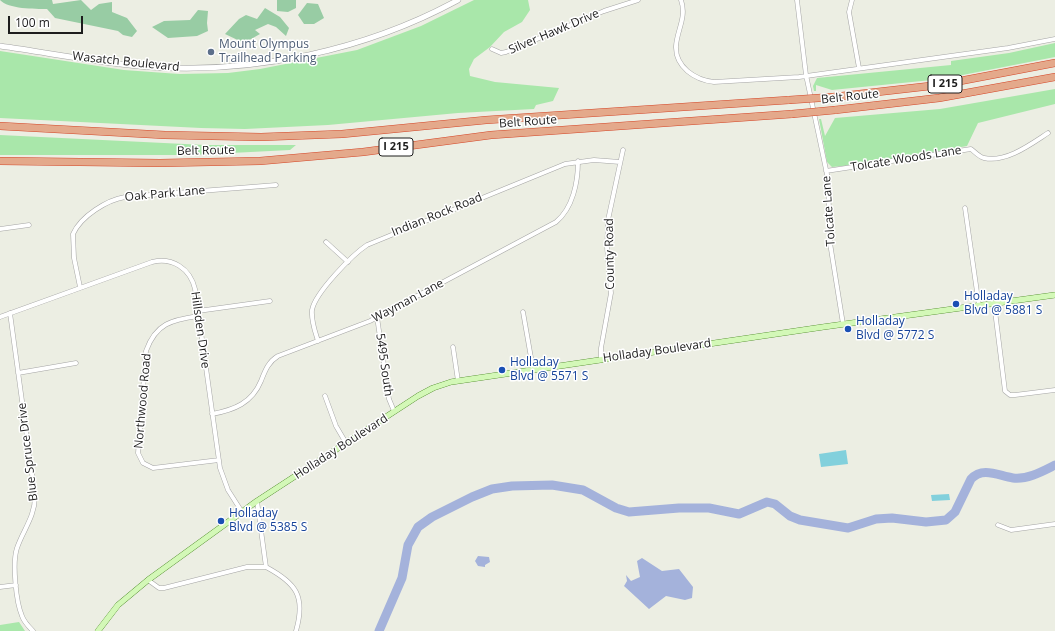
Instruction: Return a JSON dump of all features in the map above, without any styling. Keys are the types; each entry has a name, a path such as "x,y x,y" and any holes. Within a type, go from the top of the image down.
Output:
{"highway":[{"name":"Belt Route","path":"0,126 165,135 261,137 342,134 486,120 833,97 939,85 1055,63"},
{"name":"Belt Route","path":"0,161 160,163 260,161 363,152 491,135 835,110 939,98 1055,78"}],"main road":[{"name":"Holladay Boulevard","path":"98,631 118,605 148,580 242,512 346,443 433,388 458,381 533,369 1055,295"}],"street":[{"name":"Wasatch Boulevard","path":"0,46 146,66 194,68 242,66 289,58 357,42 403,26 458,0"},
{"name":"Silver Hawk Drive","path":"492,49 501,53 506,52 604,11 638,0"},
{"path":"682,0 684,14 677,43 677,54 682,66 694,76 709,82 718,83 806,75 1008,48 1055,39"},
{"name":"Tolcate Lane","path":"797,0 806,75 829,188 831,249 843,324"},
{"path":"852,0 849,12 859,68"},
{"name":"Tolcate Woods Lane","path":"826,171 971,149 984,158 1000,157 1016,152 1048,133"},
{"name":"County Road","path":"601,359 601,348 611,293 607,247 608,220 623,150"},
{"name":"Indian Rock Road","path":"318,341 312,318 314,305 323,290 363,247 374,241 565,164 594,160 620,162"},
{"name":"Wayman Lane","path":"212,414 233,409 248,401 258,388 268,364 278,356 377,318 556,222 566,212 570,204 577,178 578,161"},
{"name":"Oak Park Lane","path":"80,287 74,258 73,234 76,228 96,210 108,202 125,197 276,185"},
{"path":"965,208 978,306"},
{"path":"0,229 29,225"},
{"path":"326,242 348,262"},
{"name":"Hillsden Drive","path":"0,317 148,263 160,260 169,261 181,267 190,277 195,288 219,460 225,484 242,512"},
{"name":"Northwood Road","path":"219,460 153,468 142,463 138,453 146,352 153,336 166,324 175,320 198,314 270,301"},
{"path":"994,303 1006,391 1010,395 1015,395 1055,390"},
{"path":"523,312 533,369"},
{"name":"Blue Spruce Drive","path":"10,313 35,501 33,515 15,553 16,585 21,614 33,631"},
{"name":"5495 South","path":"377,318 389,399 394,412"},
{"path":"453,347 458,381"},
{"path":"18,373 76,363"},
{"path":"325,396 337,429 346,443"},
{"path":"257,502 266,567"},
{"path":"998,525 1011,530 1055,524"},
{"path":"148,580 159,588 164,588 247,567 266,567 288,580 296,592 300,613 296,631"},
{"path":"0,588 16,585"}],"green space":[{"path":"0,0 52,0 53,4 81,0 91,10 99,4 112,2 112,12 127,18 137,31 132,37 123,35 118,31 55,18 47,9 15,7"},
{"path":"277,0 296,0 296,8 288,12 277,11"},
{"path":"474,0 528,0 530,10 522,22 504,32 490,47 474,59 469,69 470,76 495,82 559,88 553,101 536,105 534,109 458,113 328,125 245,129 0,118 0,51 124,70 179,74 228,73 260,69 357,50 421,26"},
{"path":"307,3 318,4 324,18 314,24 304,24 298,15"},
{"path":"265,8 280,17 289,28 286,36 276,27 268,24 255,30 260,34 244,43 225,34 239,19 246,15 257,19"},
{"path":"198,10 208,11 208,31 197,36 168,38 152,27 164,21 190,20"},
{"path":"1055,43 1055,57 942,79 832,90 816,85 816,91 814,91 813,86 817,78 951,65 951,61 1009,53"},
{"path":"1055,89 1055,104 978,123 967,146 863,164 832,167 827,162 819,119 821,119 825,136 835,118 940,109"},
{"path":"0,135 205,145 296,145 290,150 192,155 0,155"},
{"path":"19,622 25,631 0,631 0,625"}],"shaded area":[{"path":"846,450 848,464 821,467 819,454"},
{"path":"949,494 950,500 932,501 931,495"},
{"path":"478,556 489,557 490,562 485,565 485,567 478,566 475,561"},
{"path":"642,558 662,571 679,569 693,587 692,598 685,600 666,596 649,609 624,586 627,581 626,575 631,581 640,577 637,561"}],"waterway":[{"path":"379,631 402,578 408,545 418,527 432,517 472,497 492,489 512,486 552,485 583,490 616,508 629,512 679,508 709,508 739,514 767,502 775,504 790,516 800,520 848,528 876,519 892,518 926,522 946,520 955,512 971,479 976,475 986,472 1013,478 1024,478 1055,465"}],"place":[{"name":"Mount Olympus Trailhead Parking","path":"211,52"},
{"name":"Holladay Blvd @ 5881 S","path":"956,304"},
{"name":"Holladay Blvd @ 5772 S","path":"848,329"},
{"name":"Holladay Blvd @ 5571 S","path":"502,370"},
{"name":"Holladay Blvd @ 5385 S","path":"221,521"}]}
